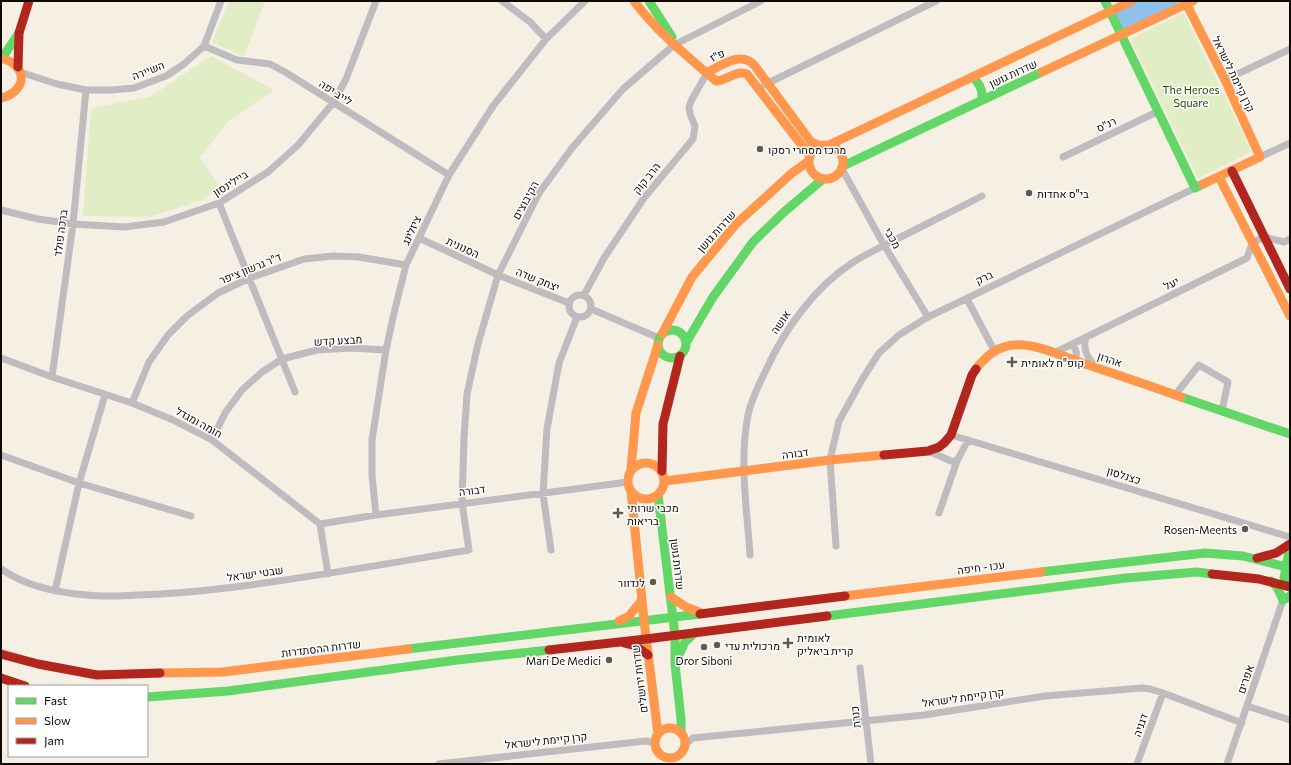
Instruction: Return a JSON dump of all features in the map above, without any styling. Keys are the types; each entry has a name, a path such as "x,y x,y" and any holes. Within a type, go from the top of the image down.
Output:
{"main road":[{"path":"1,98 7,98 17,90 20,85 19,34 29,1"},
{"path":"634,1 642,12 674,45 707,73"},
{"path":"649,1 671,35 674,45"},
{"path":"1105,1 1196,188"},
{"name":"שדרות גושן","path":"825,145 1132,1"},
{"name":"שדרות גושן","path":"842,168 982,100 1122,35 1188,2"},
{"name":"קרן קיימת לישראל","path":"1188,2 1260,157"},
{"path":"19,34 1,58 8,60 19,70"},
{"name":"פ\"ז","path":"810,159 747,74 735,73 718,82 707,73 723,64 739,58 748,60 767,82 811,142 825,145"},
{"path":"972,77 982,86 982,100"},
{"path":"631,491 635,496 647,500 658,495 664,486 665,481 662,471 663,424 680,356 686,348 686,343 713,297 753,242 784,212 823,179 834,177 842,168 842,155 839,150 825,145 814,150 810,159 812,170 823,179"},
{"name":"ברק","path":"1196,188 1260,157"},
{"name":"שדרות גושן","path":"631,470 636,413 659,339 692,277 731,230 792,173 810,159"},
{"path":"1232,171 1290,288"},
{"path":"1219,177 1290,316"},
{"path":"680,356 672,358 664,356 660,353 659,339 666,331 675,330 683,335 686,343"},
{"name":"אהרון","path":"951,435 976,366 985,357 995,352 1007,347 1019,345 1054,353 1290,434"},
{"path":"928,450 942,445 951,435"},
{"name":"דבורה","path":"665,481 830,460 928,450"},
{"path":"644,620 631,491 628,482 631,470 635,466 646,462 652,463 662,471"},
{"name":"שדרות גושן","path":"658,495 675,635"},
{"path":"1256,558 1276,553 1290,545"},
{"path":"1288,593 1284,578 1288,567 1290,545"},
{"name":"עכו - חיפה","path":"644,620 1179,555 1212,553 1234,554 1256,558 1288,567"},
{"path":"148,697 228,691 457,660 646,639 1134,577 1197,572 1259,579 1271,582 1288,593"},
{"path":"1271,582 1288,593"},
{"path":"671,597 691,610 703,613"},
{"path":"614,624 629,616 642,600"},
{"name":"שדרות ההסתדרות","path":"1,654 38,664 97,675 224,672 644,620"},
{"name":"שדרות ירושלים","path":"644,620 657,743 665,764"},
{"path":"675,664 683,643 688,637 697,632"},
{"path":"675,635 675,664 681,719 681,733 684,739 684,748 679,764"},
{"path":"619,642 636,646 648,655"},
{"path":"1,678 22,685"},
{"path":"681,733 671,728 664,730 657,743 666,757 671,758 676,756 684,748"}],"street":[{"name":"השיירה","path":"19,70 57,84 86,90 134,88 166,76 184,64 204,46 221,1"},
{"name":"ביילינסון","path":"1,210 38,219 73,224 124,227 164,222 220,203 273,167 298,145 333,103 349,74 376,1"},
{"path":"502,1 530,22 546,39"},
{"name":"ציזלינג","path":"376,515 372,475 372,440 386,350 406,266 449,175 493,106 546,39 586,1"},
{"name":"הקיבוצים","path":"462,504 467,394 478,344 498,275 540,193 572,148 623,89 674,45 761,1"},
{"path":"758,88 767,82 936,1"},
{"name":"לייב יפה","path":"204,46 237,60 270,64 449,175"},
{"path":"1224,80 1290,49"},
{"name":"הרב קוק","path":"584,295 604,258 644,198 693,139 695,126 689,107 707,73"},
{"name":"ברכה פולד","path":"52,377 73,224 86,90"},
{"name":"רנ\"ס","path":"1063,157 1159,111"},
{"name":"ברק","path":"1260,157 1290,143"},
{"name":"מכבי","path":"842,168 884,245 928,317"},
{"name":"ברק","path":"836,546 830,460 839,421 879,353 899,335 928,317 1196,188"},
{"name":"אושה","path":"750,555 745,472 745,442 748,414 772,356 787,329 804,307 831,280 852,263 884,245 982,196"},
{"path":"220,203 296,392"},
{"path":"1252,243 1264,237 1284,242 1290,239"},
{"name":"הסנונית","path":"419,238 498,275"},
{"name":"יעל","path":"1054,353 1247,258 1252,243"},
{"name":"ד\"ר גרשון ציפר","path":"132,403 149,362 168,335 187,316 218,293 250,278 304,260 333,256 360,257 406,266"},
{"name":"יצחק שדה","path":"498,275 569,303"},
{"path":"584,295 587,296 591,302 591,309 587,315 580,317 570,310 569,303 574,296 584,295"},
{"path":"967,299 995,352"},
{"path":"591,309 659,339"},
{"path":"551,550 543,494 547,429 559,363 577,316"},
{"path":"1086,337 1084,342 1087,356 1097,368"},
{"path":"1072,344 1076,350 1075,360"},
{"name":"מבצע קדש","path":"212,440 225,413 242,390 262,372 282,359 317,350 350,348 386,350"},
{"name":"חומה ומגדל","path":"1,358 52,377 132,403 173,420 212,440 320,524"},
{"path":"1176,395 1199,365 1228,382 1222,411"},
{"path":"56,591 79,483 105,395"},
{"name":"כצנלסון","path":"951,435 1290,537"},
{"path":"939,513 957,461 968,440"},
{"path":"928,450 951,462 957,461"},
{"path":"1,455 79,483 191,516"},
{"name":"דבורה","path":"320,524 376,515 628,482"},
{"name":"שבטי ישראל","path":"1,569 12,577 34,586 88,596 187,593 328,574 469,550 462,504"},
{"path":"320,524 328,574"},
{"name":"אפרים","path":"1227,764 1288,593"},
{"name":"כנרת","path":"860,668 871,764"},
{"name":"קרן קיימת לישראל","path":"684,748 693,738 924,715 1045,696 1142,688 1163,693 1242,723"},
{"name":"דגניה","path":"1137,764 1163,693"},
{"path":"1247,706 1290,720"},
{"name":"קרן קיימת לישראל","path":"439,764 646,742 657,743"}],"green space":[{"path":"229,1 265,1 244,57 212,42"},
{"name":"The Heroes Square","path":"1184,13 1252,152 1198,178 1130,39"},
{"path":"211,56 274,90 228,122 200,157 218,184 206,199 149,217 83,216 91,109 150,97"}],"water":[{"path":"1136,1 1182,1 1123,31 1113,12"}],"traffic: fast":[{"path":"649,1 672,37"},
{"path":"1105,1 1195,188 1203,184"},
{"path":"2,58 19,33"},
{"path":"843,166 1042,72"},
{"path":"972,77 980,87 982,100"},
{"path":"686,343 713,297 753,242 784,212 823,179"},
{"path":"672,330 682,334 686,344 682,354 672,358 662,354 658,344 662,334 672,330"},
{"path":"1181,397 1290,434"},
{"path":"658,495 675,635 675,664 681,719 681,733"},
{"path":"1289,587 1284,578 1290,546"},
{"path":"1041,572 1205,553 1243,556 1290,568"},
{"path":"827,616 1126,578 1197,572 1212,574"},
{"path":"1271,581 1277,587 1283,600 1290,596"},
{"path":"408,649 700,614"},
{"path":"675,664 685,642 696,632"},
{"path":"148,697 228,691 457,660 549,650"}],"traffic: slow":[{"path":"634,1 662,33 716,81 739,73 747,74 810,156"},
{"path":"829,145 1132,1"},
{"path":"1185,1 1225,80 1260,157 1203,184"},
{"path":"1042,72 1193,1"},
{"path":"1,58 10,61 16,66 20,72 21,78 20,84 16,90 10,95 1,98"},
{"path":"707,73 731,60 744,59 750,61 811,142 821,146"},
{"path":"823,145 829,145 838,150 842,156 843,162 842,168 838,174 829,179 823,179 814,174 809,165 809,159 814,150 823,145"},
{"path":"662,334 692,277 736,224 792,173 809,161"},
{"path":"1219,177 1290,316"},
{"path":"631,470 636,413 658,345"},
{"path":"976,369 983,360 1003,347 1014,345 1031,346 1181,397"},
{"path":"665,481 830,460 884,455"},
{"path":"650,463 659,468 663,474 664,481 663,488 659,494 650,499 642,499 633,494 629,488 628,477 633,468 639,464 650,463"},
{"path":"631,491 644,620 658,734"},
{"path":"845,596 1041,572"},
{"path":"671,597 686,607 699,612"},
{"path":"619,621 629,616 642,600"},
{"path":"160,673 223,672 408,649"},
{"path":"670,728 676,729 684,737 685,743 684,749 676,757 670,758 664,757 656,749 655,743 656,737 664,729 670,728"}],"traffic: jam":[{"path":"18,67 19,33 29,1"},
{"path":"1232,171 1290,289"},
{"path":"662,471 663,424 680,356"},
{"path":"884,455 928,451 939,447 944,443 951,435 972,375 976,369"},
{"path":"1257,558 1276,553 1290,544"},
{"path":"1212,574 1259,579 1290,587"},
{"path":"700,614 845,596"},
{"path":"549,650 827,616"},
{"path":"624,643 636,646 648,655"},
{"path":"1,654 38,664 97,675 160,673"},
{"path":"1,678 22,685"}],"place":[{"name":"מרכז מסחרי רסקו","path":"760,149"},
{"name":"בי\"ס אחדות","path":"1029,193"},
{"name":"קופ\"ח לאומית","path":"1012,362"},
{"name":"מכבי שרותי בריאות","path":"618,513"},
{"name":"Rosen-Meents","path":"1245,529"},
{"name":"לנדוור","path":"653,582"},
{"name":"לאומית קרית ביאליק","path":"788,643"},
{"name":"מרכולית עדי","path":"717,645"},
{"name":"Dror Siboni","path":"704,647"},
{"name":"Mari De Medici","path":"609,660"}]}
